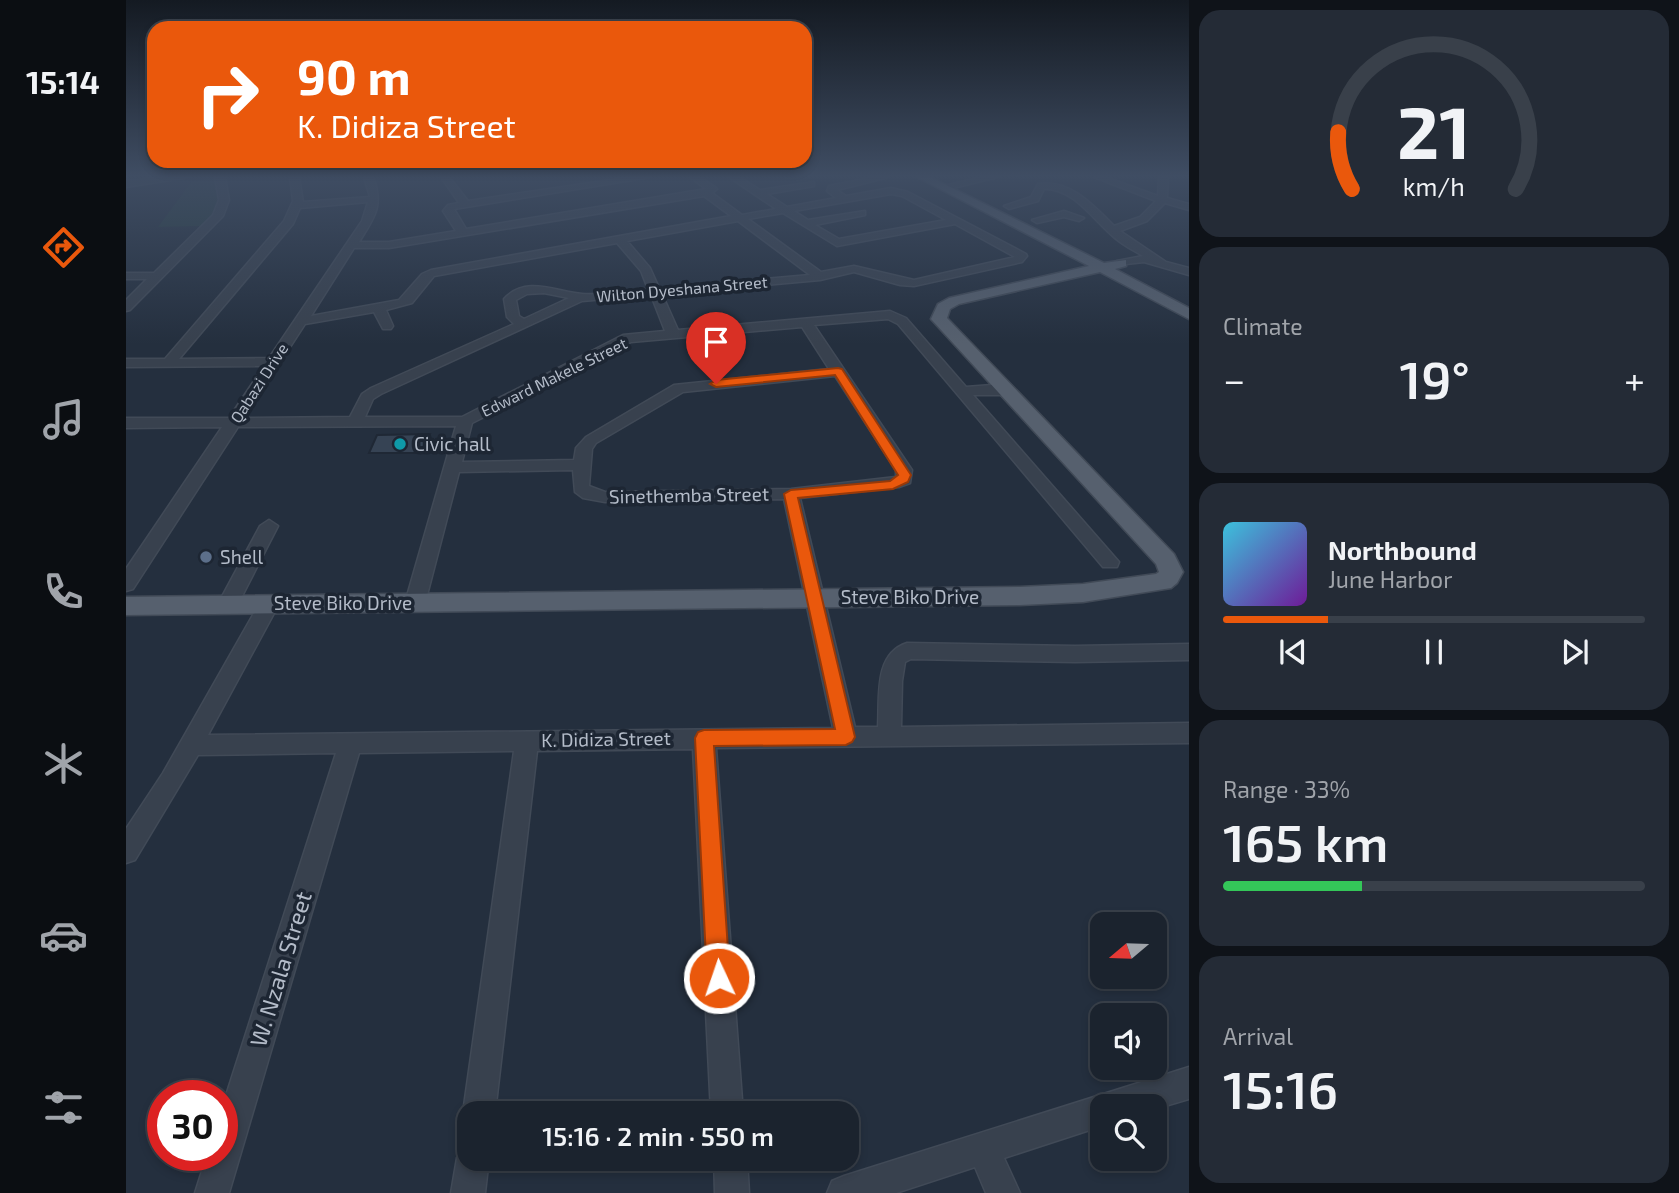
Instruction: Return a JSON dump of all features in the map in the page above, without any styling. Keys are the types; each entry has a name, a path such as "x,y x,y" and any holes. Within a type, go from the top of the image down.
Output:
{"main road":[{"path":"1039,233 1189,314"},
{"path":"1062,233 1189,299"},
{"path":"1101,266 1121,262"},
{"name":"Steve Biko Drive","path":"126,606 1083,593 1162,582 1180,572 998,388 941,324 940,311 954,301 1101,266"}],"street":[{"path":"126,307 201,233"},
{"path":"169,362 280,233"},
{"name":"Qabazi Drive","path":"126,584 360,233"},
{"path":"351,246 389,245 463,233"},
{"path":"301,321 407,302 420,280 431,273 653,233"},
{"name":"Wilton Dyeshana Street","path":"761,233 820,277"},
{"path":"819,233 836,243 895,233"},
{"path":"866,233 873,237"},
{"path":"1117,233 1161,263"},
{"path":"820,277 859,269 900,282 914,283 1022,258 980,234 967,236"},
{"path":"618,239 643,263 673,334"},
{"path":"987,247 1000,244"},
{"path":"1121,262 1144,259 1183,270 1189,263"},
{"path":"126,276 158,276"},
{"name":"Wilton Dyeshana Street","path":"356,421 371,394 580,298 820,277"},
{"path":"522,324 513,317 510,299 515,294 542,290 580,298"},
{"path":"379,308 387,327"},
{"name":"Edward Makele Street","path":"465,421 621,340 879,315 895,316 902,321 963,391"},
{"name":"Sinethemba Street","path":"580,465 581,488 596,496 791,494 893,485 904,479 904,470 804,322"},
{"path":"126,363 273,362"},
{"path":"453,467 580,465 584,448 591,440 679,388 838,372"},
{"path":"963,391 998,388"},
{"path":"963,391 1110,562"},
{"path":"126,423 465,421 415,603"},
{"path":"791,494 846,737"},
{"path":"228,604 269,526"},
{"path":"126,851 191,745 269,604"},
{"path":"889,736 891,681 896,658 907,651 1075,654 1189,652"},
{"name":"K. Didiza Street","path":"191,745 350,746 527,740 1189,733"},
{"path":"704,738 726,1101"},
{"path":"481,1101 527,740"},
{"name":"W. Nzala Street","path":"212,1193 350,746"},
{"path":"1154,1094 1189,1083"},
{"path":"844,1193 1090,1114"},
{"path":"983,1147 1003,1193"},
{"path":"468,1193 471,1171"},
{"path":"731,1171 732,1193"}],"building":[{"name":"Civic hall","path":"430,434 423,453 369,453 377,435"}],"place":[{"name":"Civic hall","path":"400,444"},
{"name":"Shell","path":"206,557"}],"route":[{"path":"716,384 838,372 905,475 904,479 893,485 791,494 846,737 704,738 719,978"}]}
